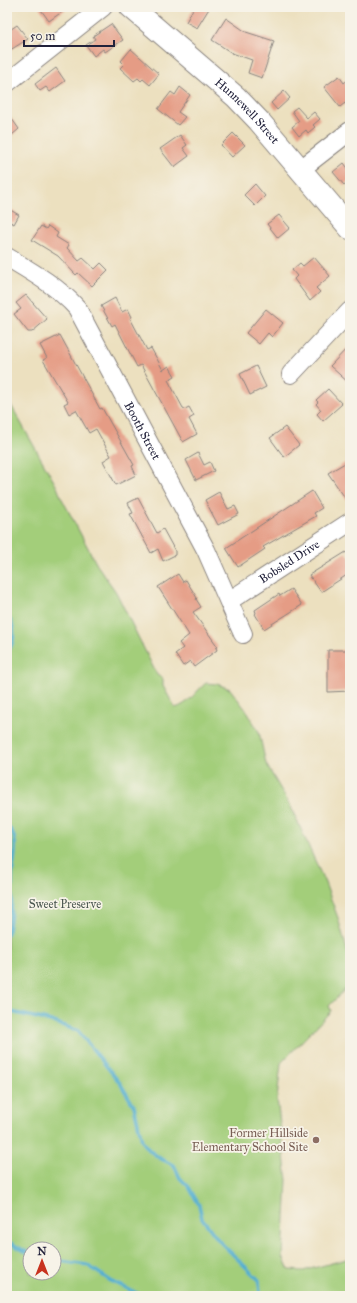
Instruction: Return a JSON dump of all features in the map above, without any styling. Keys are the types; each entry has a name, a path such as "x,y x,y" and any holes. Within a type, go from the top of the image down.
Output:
{"main road":[{"name":"Hunnewell Street","path":"131,7 236,97 301,169 350,228"}],"street":[{"path":"7,82 103,7"},
{"path":"301,169 350,131"},
{"name":"Booth Street","path":"7,257 50,284 77,308 206,550 243,634"},
{"path":"291,374 350,311"},
{"name":"Bobsled Drive","path":"229,601 350,522"}],"green space":[{"name":"Sweet Preserve","path":"7,398 57,487 97,565 116,592 157,675 163,679 163,686 175,708 188,701 206,683 217,684 230,689 246,710 259,732 266,764 291,807 325,883 338,918 350,961 350,984 329,1006 331,1011 281,1063 277,1099 287,1180 283,1257 289,1270 303,1271 350,1258 350,1296 7,1296"}],"building":[{"path":"39,7 69,7 49,21"},
{"path":"194,7 210,7 197,28 186,22"},
{"path":"226,18 246,32 274,41 262,78 248,73 252,60 232,53 212,40"},
{"path":"111,24 123,40 105,52 103,49 94,56 86,45 95,39 93,36"},
{"path":"17,25 28,39 7,52 7,32"},
{"path":"131,49 159,74 150,85 143,79 141,81 138,78 134,81 120,68 124,64 121,61"},
{"path":"56,68 65,81 50,92 46,87 40,91 35,84"},
{"path":"339,76 344,83 350,78 350,110 345,103 340,107 324,87"},
{"path":"180,87 190,95 178,112 185,117 178,125 158,109 171,92 175,95"},
{"path":"284,91 290,98 277,110 271,103"},
{"path":"297,107 307,118 314,112 320,119 313,125 315,127 308,133 306,130 299,136 292,127 299,121 292,111"},
{"path":"7,112 19,129 12,135 7,128"},
{"path":"233,133 245,145 232,157 221,145"},
{"path":"180,135 187,145 183,148 189,156 174,167 160,149"},
{"path":"344,163 350,171 350,180 344,185 333,172"},
{"path":"255,184 265,196 255,206 244,195"},
{"path":"7,208 19,215 14,224 7,220"},
{"path":"279,215 290,228 278,238 267,224"},
{"path":"41,226 46,229 48,226 58,233 56,237 69,245 67,248 79,261 83,258 95,269 101,263 108,270 92,286 78,273 76,275 58,256 32,240"},
{"path":"314,257 330,276 316,288 320,292 310,301 294,279 297,276 292,270 300,263 303,266"},
{"path":"26,295 47,319 32,332 28,332 14,314 21,309 16,303"},
{"path":"115,298 122,312 128,309 132,317 130,318 147,350 151,348 163,370 169,366 175,376 168,380 183,408 185,409 189,407 194,416 189,419 197,434 183,442 141,365 137,367 115,324 112,326 101,306"},
{"path":"266,309 283,323 272,337 268,333 259,344 246,333"},
{"path":"60,335 100,409 102,408 134,465 132,466 136,475 116,485 103,461 111,456 96,429 89,433 76,410 69,414 64,404 68,402 43,360 47,358 40,345"},
{"path":"350,345 350,384 330,366"},
{"path":"256,366 266,387 250,395 240,374"},
{"path":"328,389 342,404 323,421 317,414 321,410 316,404 318,402 316,400"},
{"path":"285,427 299,445 284,457 270,438"},
{"path":"198,453 204,465 210,462 214,471 196,480 186,460"},
{"path":"350,460 350,505 328,473"},
{"path":"312,491 322,508 314,513 316,516 263,547 265,549 238,567 226,548"},
{"path":"219,492 228,509 235,506 239,514 218,525 205,500"},
{"path":"138,498 157,533 163,529 175,551 175,555 163,561 158,549 151,553 130,514 133,513 128,503"},
{"path":"346,552 350,557 350,573 321,592 309,575"},
{"path":"178,574 183,582 186,580 197,598 196,599 201,607 193,612 218,647 216,648 217,650 194,667 190,661 183,666 175,654 183,648 179,643 189,635 158,587"},
{"path":"291,589 302,605 264,629 255,614 255,610 279,594 280,596"},
{"path":"328,650 350,650 350,691 328,692"}],"waterway":[{"path":"7,615 12,625 14,634 12,643 7,653"},
{"path":"7,826 12,831 15,844 12,873 11,913 7,934"},
{"path":"7,1011 51,1021 78,1031 120,1083 134,1106 142,1141 150,1151 161,1159 174,1165 180,1178 189,1187 199,1205 202,1218 219,1241 259,1280 260,1296"},
{"path":"7,1241 22,1249"},
{"path":"62,1261 87,1265 111,1281 143,1296"}],"place":[{"name":"Former Hillside Elementary School Site","path":"316,1140"}]}
